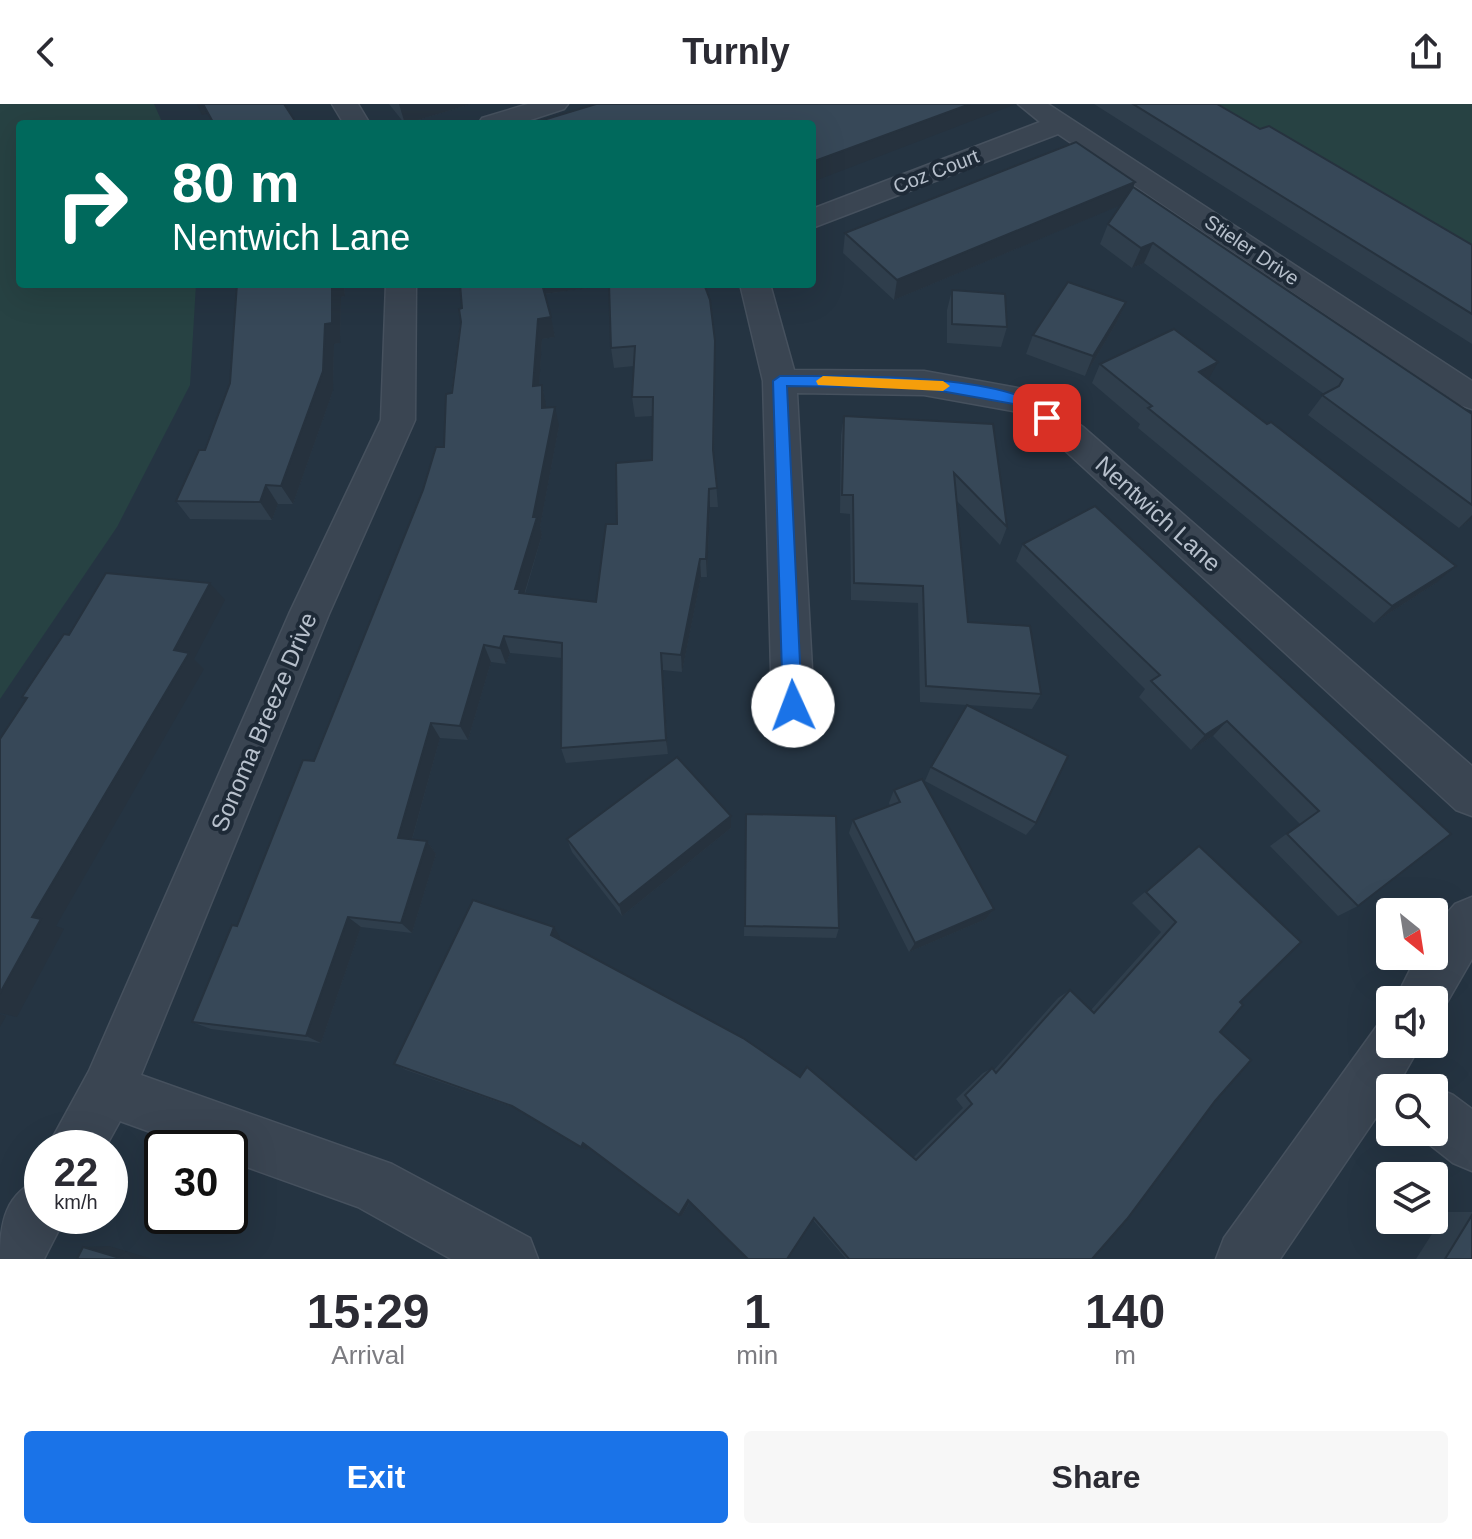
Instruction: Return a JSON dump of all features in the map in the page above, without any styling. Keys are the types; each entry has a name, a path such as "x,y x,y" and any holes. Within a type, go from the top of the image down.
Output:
{"street":[{"path":"504,120 555,104"},
{"name":"Stieler Drive","path":"1031,104 1472,397"},
{"name":"Coz Court","path":"816,217 1061,123"},
{"name":"Sonoma Breeze Drive","path":"85,1130 108,1090 309,614 398,420 401,288"},
{"path":"756,288 780,381 793,706"},
{"name":"Nentwich Lane","path":"780,381 924,383 1023,401 1071,436 1472,795"},
{"path":"1428,986 1449,948 1472,921"},
{"path":"1245,1259 1392,1068"},
{"path":"108,1090 372,1184 509,1259"},
{"path":"1448,1125 1472,1144"},
{"path":"12,1259 26,1234"}],"green space":[{"path":"0,104 154,104 161,120 16,120 16,288 196,288 190,385 117,527 0,699"},
{"path":"1209,104 1472,104 1472,259"}],"building":[{"path":"203,104 284,104 294,120 212,120"},
{"path":"596,104 970,104 816,161 816,120 543,120"},
{"path":"1133,104 1217,104 1260,129 1269,126 1472,245 1472,314"},
{"path":"1076,142 1135,182 897,280 845,233"},
{"path":"1133,187 1472,414 1472,505 1322,395 1339,386 1343,379 1153,243 1141,248 1108,224"},
{"path":"1068,282 1126,302 1093,356 1033,335"},
{"path":"237,288 332,288 332,323 325,324 323,371 281,486 266,485 260,502 176,501 199,450 205,450 230,383"},
{"path":"460,288 543,288 551,317 538,319 533,386 542,385 542,408 555,407 533,517 537,517 515,589 520,589 519,593 596,602 606,524 617,524 616,463 652,460 653,397 632,397 635,346 611,348 609,288 706,288 715,341 713,450 717,488 709,489 706,559 700,559 681,655 661,653 666,740 561,748 562,643 504,636 500,648 484,645 460,726 431,723 398,838 427,841 401,923 348,917 306,1036 192,1022 232,925 237,926 303,760 314,761 423,490 436,447 444,447 446,394 452,393 461,322 459,309 462,308"},
{"path":"952,290 1005,294 1007,327 952,324"},
{"path":"1174,329 1218,362 1199,372 1267,424 1271,422 1456,566 1392,606 1148,408 1152,406 1100,364"},
{"path":"844,416 993,424 1007,527 954,473 968,622 1030,626 1041,694 926,686 923,586 854,583 853,495 842,495"},
{"path":"1095,506 1451,834 1358,906 1287,834 1319,811 1227,721 1205,735 1151,681 1160,675 1023,544"},
{"path":"106,573 210,583 174,650 189,653 32,917 41,919 0,993 0,739 27,698 22,697 64,634 69,635"},
{"path":"967,705 1068,756 1036,823 931,767"},
{"path":"677,757 731,816 619,905 567,839"},
{"path":"922,779 994,909 915,943 853,820 900,802 894,790"},
{"path":"746,814 836,816 839,928 745,926"},
{"path":"1199,846 1301,942 1240,1002 1243,1005 1220,1032 1251,1060 1215,1101 1127,1219 1092,1259 849,1259 814,1218 787,1259 748,1259 688,1200 679,1215 583,1143 581,1147 512,1106 394,1064 473,900 554,927 551,935 743,1038 800,1077 807,1067 916,1160 972,1104 965,1095 992,1068 996,1073 1070,990 1094,1013 1176,922 1146,892"},
{"path":"1472,1215 1472,1259 1445,1259"},
{"path":"83,1247 123,1259 77,1259"}],"slow traffic":[{"path":"823,381 943,386"}],"route":[{"path":"793,706 780,381 924,383 1023,401 1047,418"}]}
